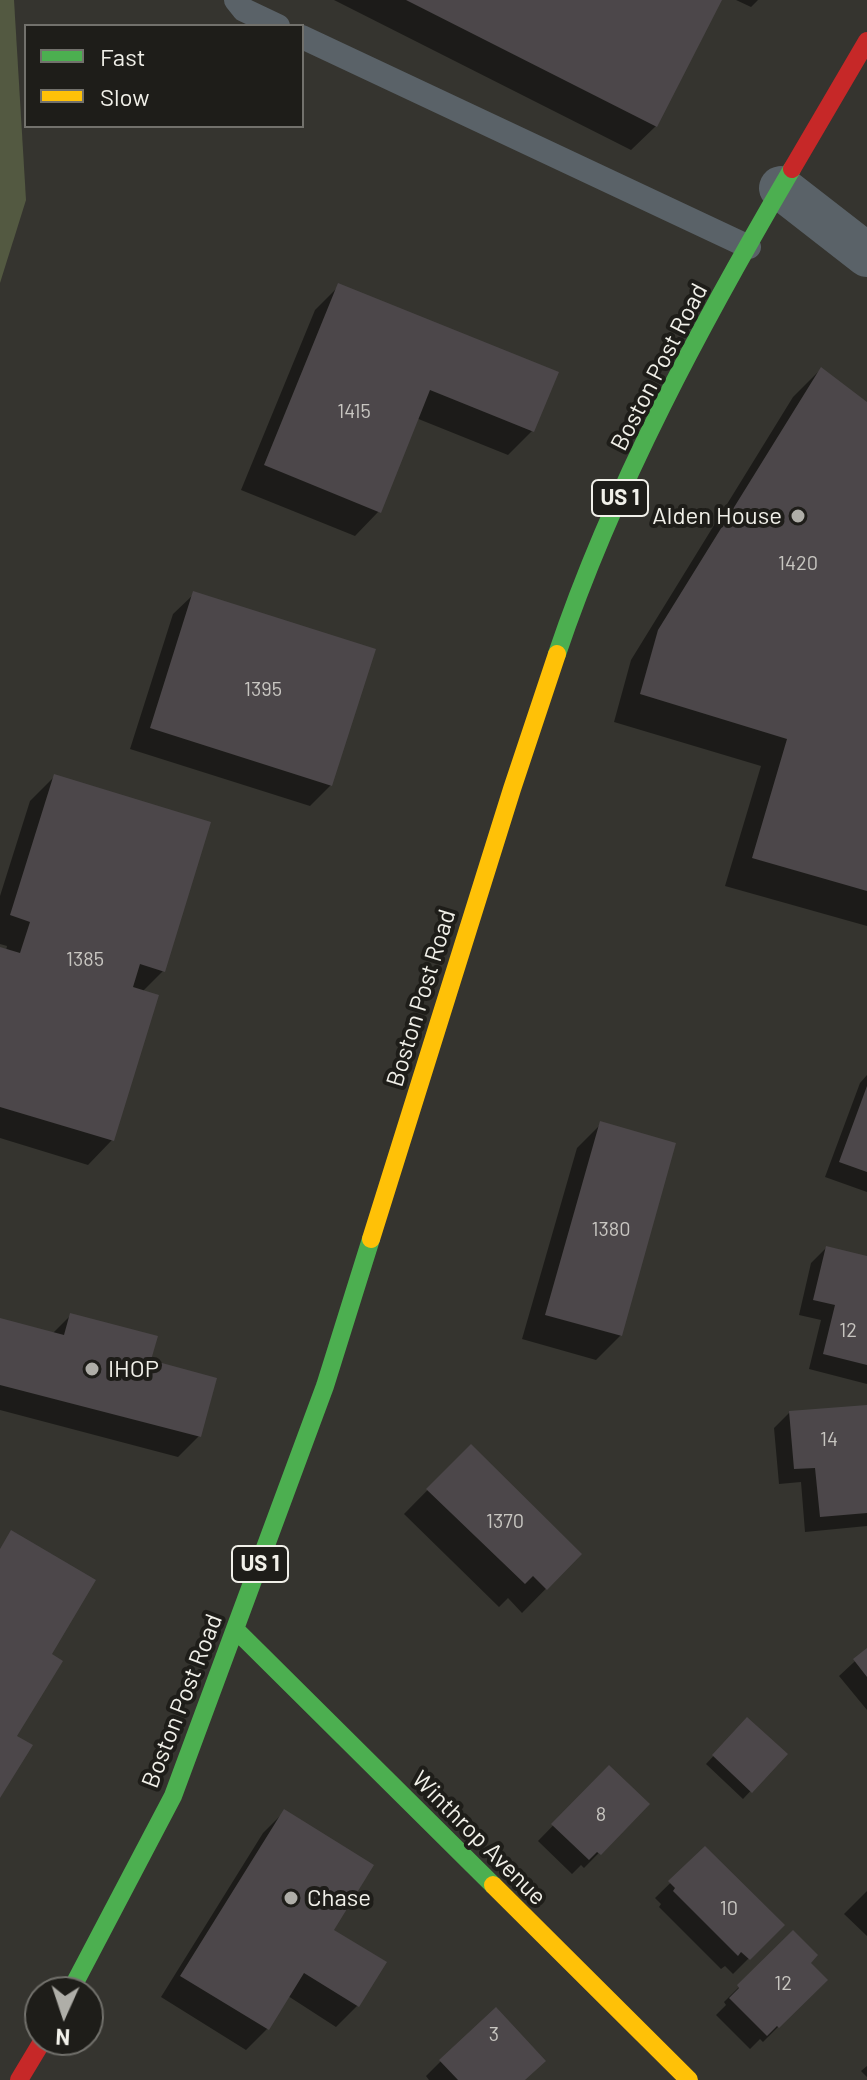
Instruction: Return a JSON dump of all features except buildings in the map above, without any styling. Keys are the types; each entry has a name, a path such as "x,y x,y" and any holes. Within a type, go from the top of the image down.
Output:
{"main road":[{"name":"Boston Post Road","path":"78,1976 173,1796 325,1386 503,817 570,616 652,424 781,188 867,41"},
{"name":"Winthrop Avenue","path":"236,1630 689,2080"},
{"path":"19,2080 33,2056"}],"street":[{"path":"781,188 867,255"}],"lane":[{"path":"236,0 244,10 274,24"},
{"path":"304,38 749,247"}],"green space":[{"path":"0,0 14,0 26,200 0,283"}],"traffic: fast":[{"path":"557,654 605,529 662,406 725,286 792,169"},
{"path":"78,1976 173,1796 325,1386 371,1239"},
{"path":"236,1630 493,1885"}],"traffic: slow":[{"path":"371,1239 557,654"},
{"path":"493,1885 689,2080"}],"traffic: jam":[{"path":"792,169 867,41"},
{"path":"19,2080 33,2056"}],"place":[{"name":"Alden House","path":"798,516"},
{"name":"IHOP","path":"92,1369"},
{"name":"Chase","path":"291,1898"}]}
